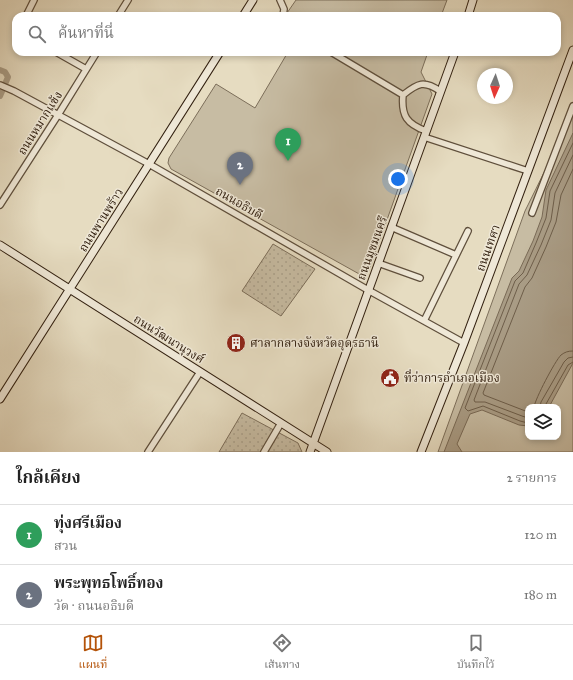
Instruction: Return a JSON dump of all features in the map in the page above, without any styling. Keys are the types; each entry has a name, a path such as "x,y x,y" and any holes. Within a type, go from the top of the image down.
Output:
{"street":[{"path":"28,12 34,0"},
{"path":"120,12 128,0"},
{"path":"246,12 253,0"},
{"path":"280,0 284,12"},
{"path":"470,12 474,0"},
{"name":"ถนนเทศา","path":"420,452 464,343 573,50"},
{"path":"63,56 86,69"},
{"name":"ถนนหมากแข้ง","path":"0,205 94,56"},
{"name":"ถนนพานพร้าว","path":"0,399 217,56"},
{"path":"338,56 404,95"},
{"name":"ถนนมุขมนครี","path":"310,452 453,56"},
{"path":"440,91 429,84 421,84 404,95 402,104 404,113 408,121 414,127 425,134 528,171"},
{"name":"ถนนอธิบดี","path":"0,86 14,91 149,164 368,290 464,343"},
{"path":"532,214 573,106"},
{"path":"391,226 456,255"},
{"path":"424,321 468,231"},
{"name":"ถนนวัฒนานุวงศ์","path":"0,245 327,452"},
{"path":"378,263 420,278"},
{"path":"148,452 200,372"},
{"path":"264,452 281,423"}],"shaded area":[{"path":"296,0 447,0 442,12 288,12"},
{"path":"286,56 427,56 421,72 432,94 369,270 366,274 361,275 171,169 168,163 169,158 216,84 255,108"},
{"path":"573,114 573,452 438,452 525,211"},
{"path":"273,244 315,269 281,316 242,291"},
{"path":"242,413 298,443 302,452 219,452"}],"water":[{"path":"573,133 573,363 551,404 525,404 525,426 519,425 482,410 470,414 457,444 462,452 444,452 512,278 519,271 533,241 542,217 546,190"}],"waterway":[{"path":"0,70 5,72 8,77 0,96"}],"place":[{"name":"ทุ่งศรีเมือง","path":"288,161"},
{"name":"พระพุทธโพธิ์ทอง","path":"240,185"},
{"name":"ศาลากลางจังหวัดอุดรธานี","path":"236,343"},
{"name":"ที่ว่าการอำเภอเมือง","path":"390,378"}]}
